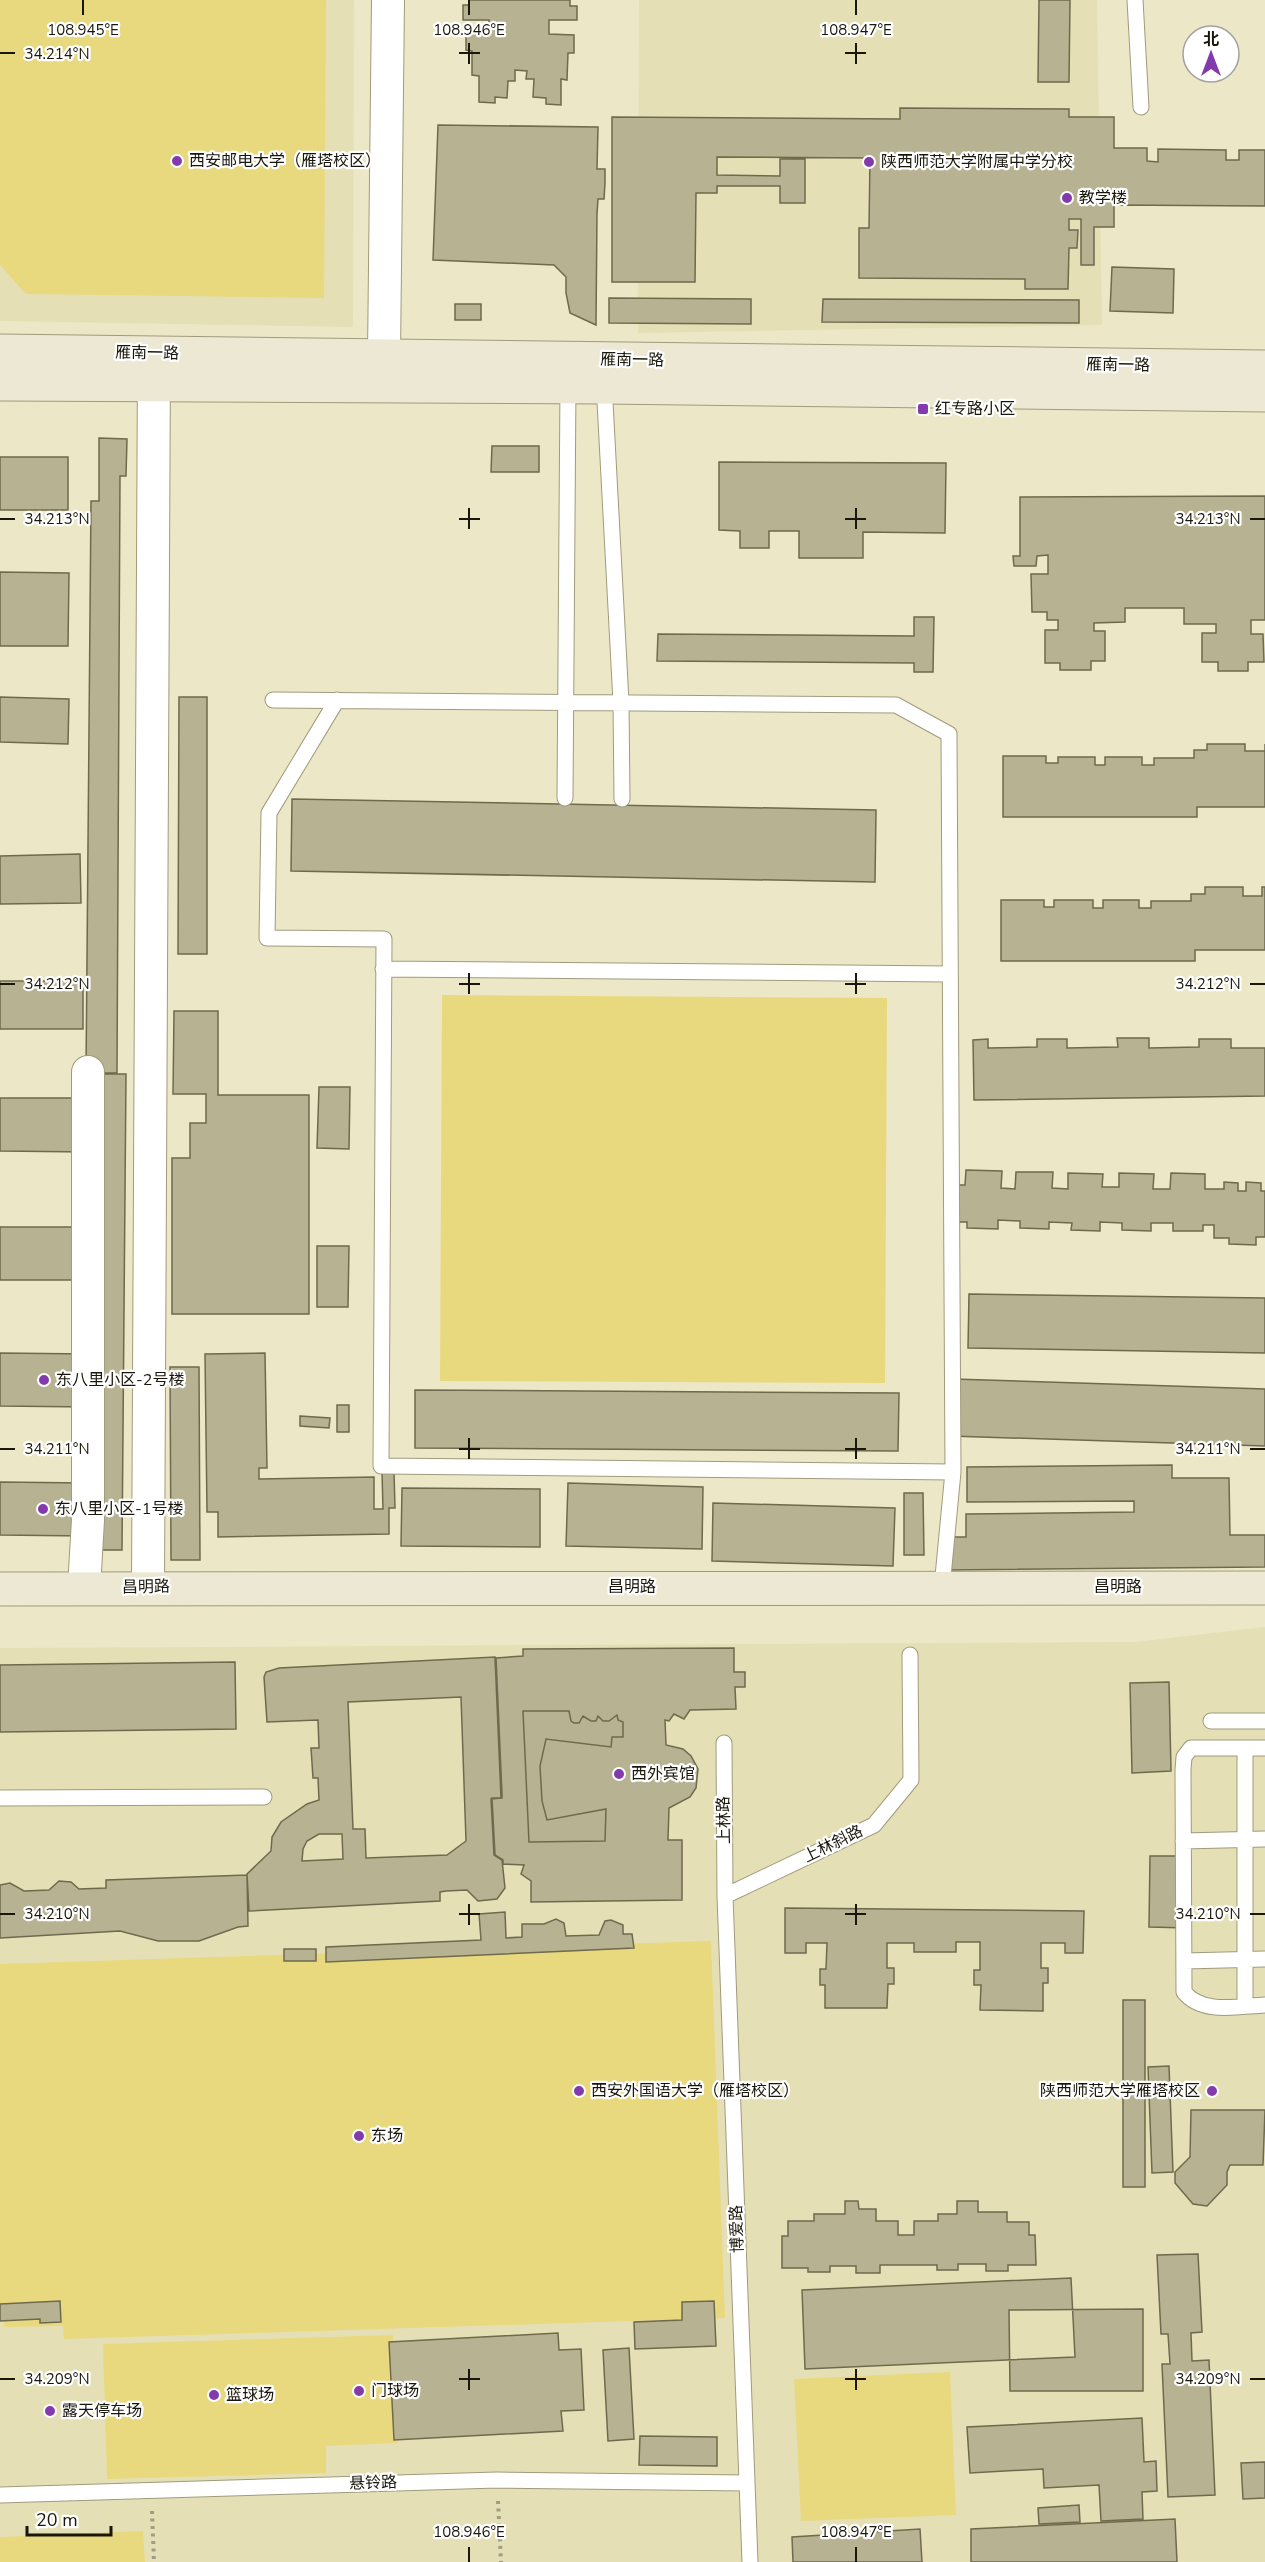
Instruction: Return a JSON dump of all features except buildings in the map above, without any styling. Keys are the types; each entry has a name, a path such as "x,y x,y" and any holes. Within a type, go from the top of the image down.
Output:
{"main road":[{"name":"雁南一路","path":"0,351 384,356 567,373"},
{"name":"雁南一路","path":"0,384 393,385 567,373 1265,367"},
{"name":"雁南一路","path":"603,373 1265,395"},
{"name":"昌明路","path":"0,1589 1265,1587"}],"street":[{"path":"384,356 388,0"},
{"path":"148,1587 152,385 154,353"},
{"path":"84,1588 88,1520 88,1072"}],"lane":[{"path":"1135,0 1141,107"},
{"path":"565,798 567,373"},
{"path":"603,373 621,702 622,799"},
{"path":"273,700 896,705 949,734 953,1472 942,1587"},
{"path":"337,700 269,813 267,938 384,939 381,1466 953,1472"},
{"path":"383,969 951,974"},
{"name":"上林斜路","path":"725,1896 874,1825 911,1780 910,1655"},
{"path":"1211,1721 1265,1721"},
{"name":"上林路","path":"724,1743 725,1896"},
{"path":"1265,1748 1191,1748 1184,1757 1184,1992 1191,2001 1202,2006 1265,2005"},
{"path":"1245,1748 1245,2006"},
{"path":"0,1798 264,1797"},
{"path":"1184,1840 1265,1839"},
{"name":"博爱路","path":"725,1896 750,2562"},
{"path":"1184,1960 1265,1959"},
{"name":"悬铃路","path":"0,2495 497,2480 747,2483"}],"path":[{"path":"497,2480 501,2562"},
{"path":"151,2489 154,2562"}],"shaded area":[{"name":"西安邮电大学（雁塔校区）","path":"0,0 354,0 353,327 0,321"},
{"name":"西安邮电大学（雁塔校区）","path":"0,0 326,0 324,298 26,294 0,265"},
{"name":"陕西师范大学附属中学分校","path":"639,0 1097,0 1102,325 638,333"},
{"path":"442,995 887,998 885,1383 440,1381"},
{"name":"西安外国语大学（雁塔校区）","path":"1265,1627 1265,2562 0,2562 0,1648 1135,1642"},
{"name":"东场","path":"711,1941 725,2318 64,2339 63,2326 4,2327 3,2309 0,2309 0,1964"},
{"name":"篮球场","path":"393,2335 397,2443 326,2446 326,2473 107,2479 103,2344"},
{"path":"950,2372 956,2515 801,2521 794,2379"},
{"path":"143,2531 145,2562 0,2562 0,2537"}],"place":[{"name":"西安邮电大学（雁塔校区）","path":"177,161"},
{"name":"陕西师范大学附属中学分校","path":"869,162"},
{"name":"教学楼","path":"1067,198"},
{"name":"红专路小区","path":"923,409"},
{"name":"东八里小区-2号楼","path":"44,1380"},
{"name":"东八里小区-1号楼","path":"43,1509"},
{"name":"西外宾馆","path":"619,1774"},
{"name":"西安外国语大学（雁塔校区）","path":"579,2091"},
{"name":"陕西师范大学雁塔校区","path":"1212,2091"},
{"name":"东场","path":"359,2136"},
{"name":"门球场","path":"359,2391"},
{"name":"篮球场","path":"214,2395"},
{"name":"露天停车场","path":"50,2411"}]}
